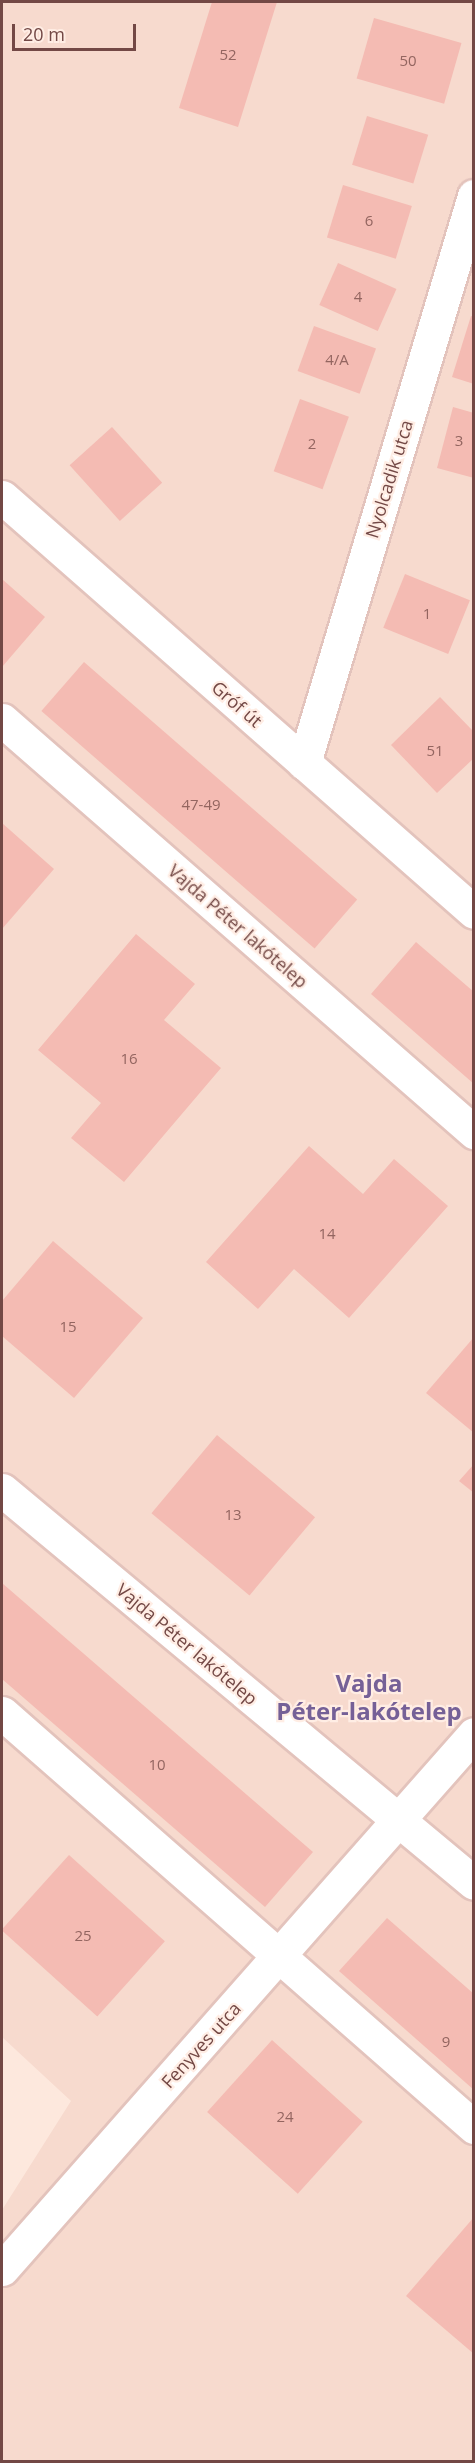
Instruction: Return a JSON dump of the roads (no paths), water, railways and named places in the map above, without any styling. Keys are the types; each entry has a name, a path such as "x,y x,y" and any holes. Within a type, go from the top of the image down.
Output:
{"street":[{"name":"Nyolcadik utca","path":"304,763 474,196"},
{"name":"Gróf út","path":"2,497 474,912"},
{"name":"Vajda Péter lakótelep","path":"2,720 474,1132"},
{"name":"Vajda Péter lakótelep","path":"2,1490 474,1883"},
{"path":"2,1713 474,2127"},
{"path":"400,1821 474,1734"},
{"name":"Fenyves utca","path":"2,2269 400,1821"}],"district":[{"name":"Vajda Péter-lakótelep","path":"369,1697"}]}
